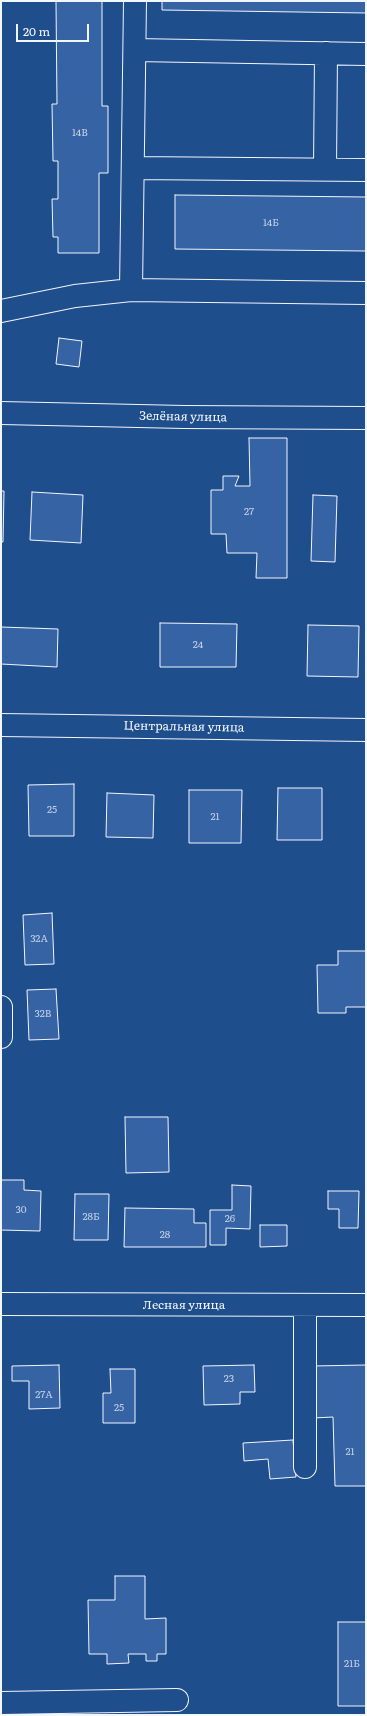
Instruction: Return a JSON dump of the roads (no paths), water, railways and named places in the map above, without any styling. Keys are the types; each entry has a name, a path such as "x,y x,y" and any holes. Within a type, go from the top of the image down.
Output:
{"street":[{"path":"132,290 135,1"},
{"path":"135,50 366,54"},
{"path":"325,170 326,53"},
{"path":"133,168 366,170"},
{"path":"1,311 75,296 132,290 366,293"},
{"name":"Зелёная улица","path":"1,413 184,417 366,418"},
{"name":"Центральная улица","path":"1,725 366,730"},
{"path":"1,1007 1,1037"},
{"name":"Лесная улица","path":"1,1304 366,1305"},
{"path":"305,1305 305,1467"},
{"path":"1,1703 177,1700"}]}
